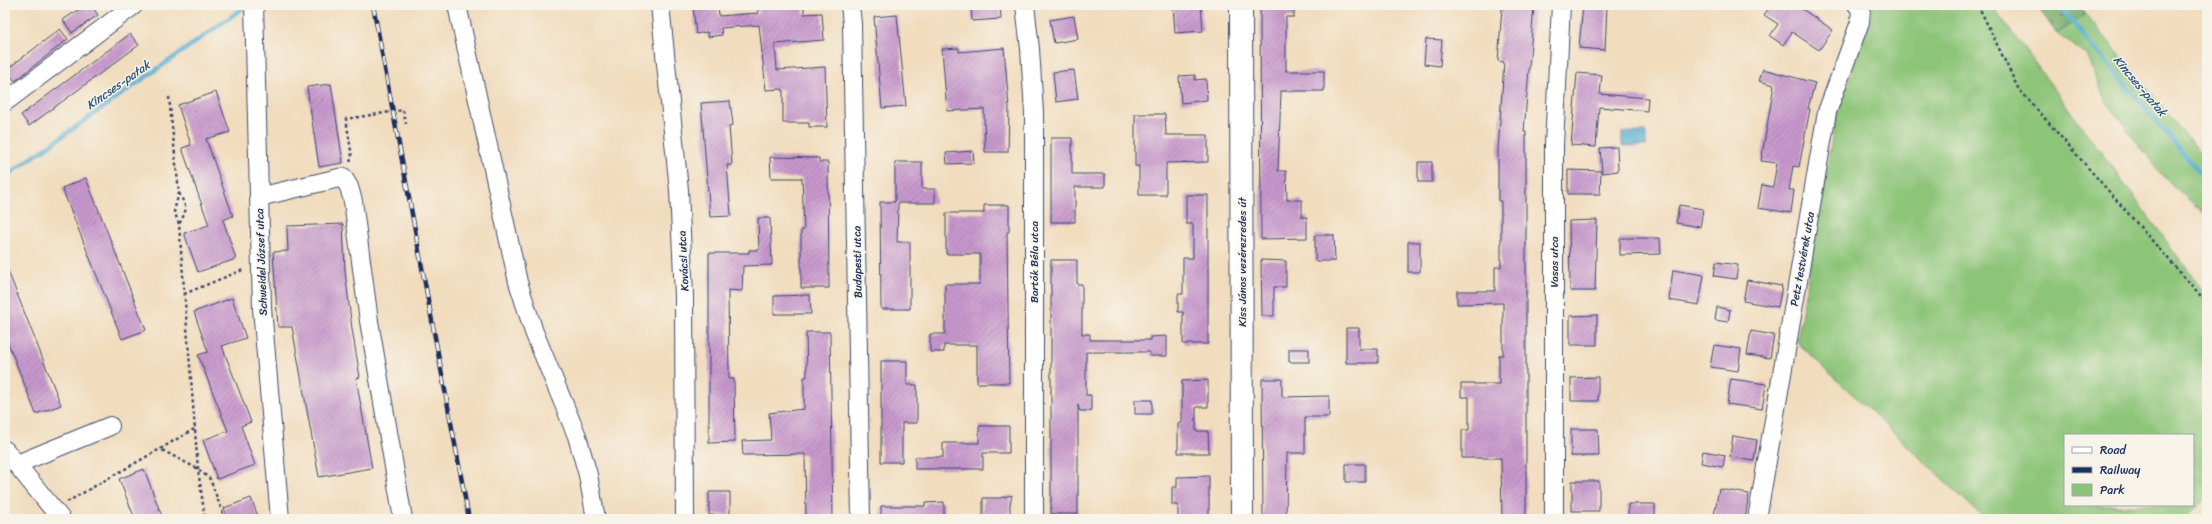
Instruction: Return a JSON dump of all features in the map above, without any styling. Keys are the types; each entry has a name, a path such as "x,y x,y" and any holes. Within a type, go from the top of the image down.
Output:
{"main road":[{"name":"Kiss János vezérezredes út","path":"1241,5 1242,519"}],"street":[{"path":"5,102 134,5"},
{"name":"Schweidel József utca","path":"254,5 262,308 280,519"},
{"path":"457,5 518,282 538,343 577,436 588,475 596,519"},
{"name":"Kovácsi utca","path":"660,5 679,190 682,243 684,296 685,519"},
{"name":"Budapesti utca","path":"850,5 853,32 861,519"},
{"name":"Bartók Béla utca","path":"1025,5 1030,49 1034,113 1034,519"},
{"name":"Vasas utca","path":"1554,519 1554,145 1561,5"},
{"name":"Petz testvérek utca","path":"1757,519 1827,112 1860,22 1861,9 1857,5"},
{"path":"259,197 343,178 349,187 353,201 369,321 403,519"},
{"path":"17,464 110,426"},
{"path":"5,450 57,514"}],"path":[{"path":"1978,5 2018,88 2207,303"},
{"path":"169,97 179,193 186,207 186,211 179,224"},
{"path":"343,178 352,157 346,120 404,110 406,124"},
{"path":"179,193 174,207 179,224 198,469 205,519"},
{"path":"184,294 260,262"},
{"path":"57,514 195,428"},
{"path":"160,449 198,469 210,479 225,519"}],"green space":[{"path":"1871,5 1992,5 2207,296 2207,496 2183,519 1985,519 1797,342 1836,116 1873,10"},
{"path":"2036,5 2081,5 2086,14 2057,34"},
{"path":"2086,14 2207,162 2207,216 2166,179 2106,102 2087,55 2057,34"}],"water":[{"path":"1622,132 1646,132 1646,146 1622,146"}],"building":[{"path":"85,5 91,5 98,15 72,33 63,20"},
{"path":"718,5 719,16 758,13 758,6 774,5 804,5 804,14 822,13 824,40 775,44 777,70 825,67 827,127 809,127 809,123 783,123 783,89 766,90 759,25 721,28 722,35 708,37 707,32 696,34 693,7"},
{"path":"971,5 1000,5 1001,19 972,21"},
{"path":"1173,5 1201,5 1203,31 1175,33"},
{"path":"1260,5 1294,5 1294,17 1286,17 1286,71 1324,71 1324,91 1281,91 1278,171 1286,171 1287,200 1302,200 1302,217 1307,217 1307,238 1261,239"},
{"path":"1507,5 1534,5 1524,132 1526,132 1526,519 1502,519 1501,458 1462,458 1462,430 1469,430 1469,397 1461,397 1461,384 1499,384 1499,355 1503,355 1503,303 1457,304 1457,291 1495,291 1495,267 1501,267 1501,201 1498,201 1498,150 1504,62 1498,61 1502,8 1506,8"},
{"path":"1583,5 1607,5 1605,50 1579,48"},
{"path":"1771,5 1796,5 1833,30 1819,50 1792,32 1783,45 1770,36 1778,24 1764,15"},
{"path":"897,15 906,106 882,108 874,17"},
{"path":"1074,16 1078,39 1054,43 1050,20"},
{"path":"60,29 68,39 15,81 6,70"},
{"path":"130,34 139,45 29,126 21,115"},
{"path":"1426,39 1442,40 1440,66 1424,64"},
{"path":"959,48 959,52 1004,48 1009,107 1008,152 985,152 984,109 947,111 942,49"},
{"path":"1763,69 1815,83 1808,108 1810,109 1799,167 1793,166 1789,190 1794,190 1791,213 1758,208 1762,185 1773,187 1777,163 1761,161 1774,85 1759,81"},
{"path":"1074,70 1078,99 1056,102 1053,72"},
{"path":"1577,73 1602,75 1600,94 1648,98 1647,111 1599,107 1596,147 1571,145"},
{"path":"1195,75 1195,80 1206,79 1207,100 1181,103 1179,76"},
{"path":"331,84 343,163 319,167 307,87"},
{"path":"216,92 230,132 206,139 233,216 223,220 236,259 198,272 184,233 209,225 182,148 191,145 178,105"},
{"path":"730,101 733,125 729,126 732,165 727,165 731,216 710,217 701,103"},
{"path":"1135,114 1165,114 1166,135 1208,135 1208,162 1166,163 1166,195 1139,195 1139,166 1135,166"},
{"path":"1051,138 1072,138 1072,174 1105,174 1105,187 1075,187 1075,222 1051,222"},
{"path":"1617,147 1618,171 1602,173 1600,148"},
{"path":"973,151 974,163 947,164 946,153"},
{"path":"770,157 819,158 819,162 828,162 829,288 801,288 801,230 804,230 802,178 771,178"},
{"path":"895,162 922,162 922,189 935,189 935,203 898,203 897,242 910,242 910,309 881,309 880,202 895,202"},
{"path":"1418,162 1432,162 1432,182 1418,182"},
{"path":"1568,170 1601,171 1600,194 1568,194"},
{"path":"86,178 146,330 122,339 62,188"},
{"path":"1186,195 1208,195 1208,344 1183,344 1183,312 1178,312 1178,294 1183,294 1183,258 1193,258 1193,224 1186,224"},
{"path":"984,205 1009,205 1009,232 1007,232 1009,383 977,383 977,345 944,345 944,352 930,352 930,334 945,334 945,284 980,284 980,254 946,254 946,213 984,213"},
{"path":"1679,205 1703,209 1700,227 1676,223"},
{"path":"758,218 770,218 772,265 743,266 742,291 728,290 729,379 734,379 735,442 709,443 709,253 749,253 749,250 759,250"},
{"path":"1597,220 1595,291 1570,291 1569,221"},
{"path":"343,224 345,271 360,377 356,378 372,468 319,477 292,327 278,327 273,252 288,251 287,226"},
{"path":"1315,235 1334,235 1335,261 1315,261"},
{"path":"1620,238 1660,238 1661,254 1620,255"},
{"path":"1408,242 1420,242 1420,272 1408,272"},
{"path":"1051,260 1077,260 1077,284 1082,284 1082,334 1090,334 1090,340 1150,340 1150,337 1167,336 1167,356 1150,356 1150,352 1086,352 1086,395 1091,395 1091,411 1080,411 1078,405 1078,514 1051,514"},
{"path":"1261,260 1286,261 1286,287 1274,287 1274,316 1262,316"},
{"path":"1716,262 1738,265 1736,279 1714,276"},
{"path":"6,266 61,405 36,414 5,335"},
{"path":"1673,270 1704,275 1699,305 1669,300"},
{"path":"1747,280 1782,286 1778,307 1743,301"},
{"path":"810,295 811,314 774,314 774,296"},
{"path":"232,298 246,338 222,346 251,422 241,426 255,465 217,479 203,440 228,431 198,355 208,352 194,312"},
{"path":"1717,307 1730,310 1728,322 1715,320"},
{"path":"1597,315 1597,345 1570,345 1570,316"},
{"path":"1346,328 1359,328 1359,349 1378,349 1378,363 1346,363"},
{"path":"1751,331 1774,335 1770,358 1747,355"},
{"path":"806,332 830,332 833,517 806,518 805,454 743,455 742,441 771,440 769,413 804,409 804,377 807,377"},
{"path":"1714,345 1741,349 1738,371 1710,367"},
{"path":"1289,349 1309,349 1309,362 1289,362"},
{"path":"881,361 907,361 907,385 917,385 917,423 902,423 902,462 881,462"},
{"path":"1598,377 1598,401 1571,401 1571,378"},
{"path":"1262,379 1282,379 1282,397 1329,396 1329,417 1305,417 1305,453 1287,453 1286,519 1263,519"},
{"path":"1731,379 1766,384 1762,409 1727,404"},
{"path":"1208,380 1208,407 1196,407 1196,431 1208,431 1209,453 1178,453 1178,423 1182,423 1182,381"},
{"path":"1135,400 1152,400 1152,414 1135,414"},
{"path":"979,426 1009,426 1009,453 983,453 983,469 915,469 915,457 943,457 943,443 979,443"},
{"path":"1571,429 1598,429 1599,456 1571,456"},
{"path":"1733,436 1757,440 1754,461 1730,457"},
{"path":"1703,451 1725,455 1723,467 1701,463"},
{"path":"1346,464 1365,464 1365,482 1346,482"},
{"path":"144,469 163,519 135,519 119,479"},
{"path":"1209,476 1209,519 1178,519 1178,505 1172,505 1172,487 1177,487 1177,477"},
{"path":"1572,481 1599,481 1599,511 1572,511"},
{"path":"1719,489 1749,494 1745,519 1714,515"},
{"path":"709,492 730,492 730,515 709,515"},
{"path":"1012,495 1010,519 983,519 983,498 1000,498"},
{"path":"251,498 259,519 228,519 224,508"},
{"path":"944,502 944,519 881,519 881,506 925,506 925,503"},
{"path":"1628,504 1655,504 1655,519 1628,519"}],"waterway":[{"name":"Kincses-patak","path":"2058,5 2207,181"},
{"name":"Kincses-patak","path":"5,177 242,9"}],"railway":[{"path":"373,5 469,519"}]}
